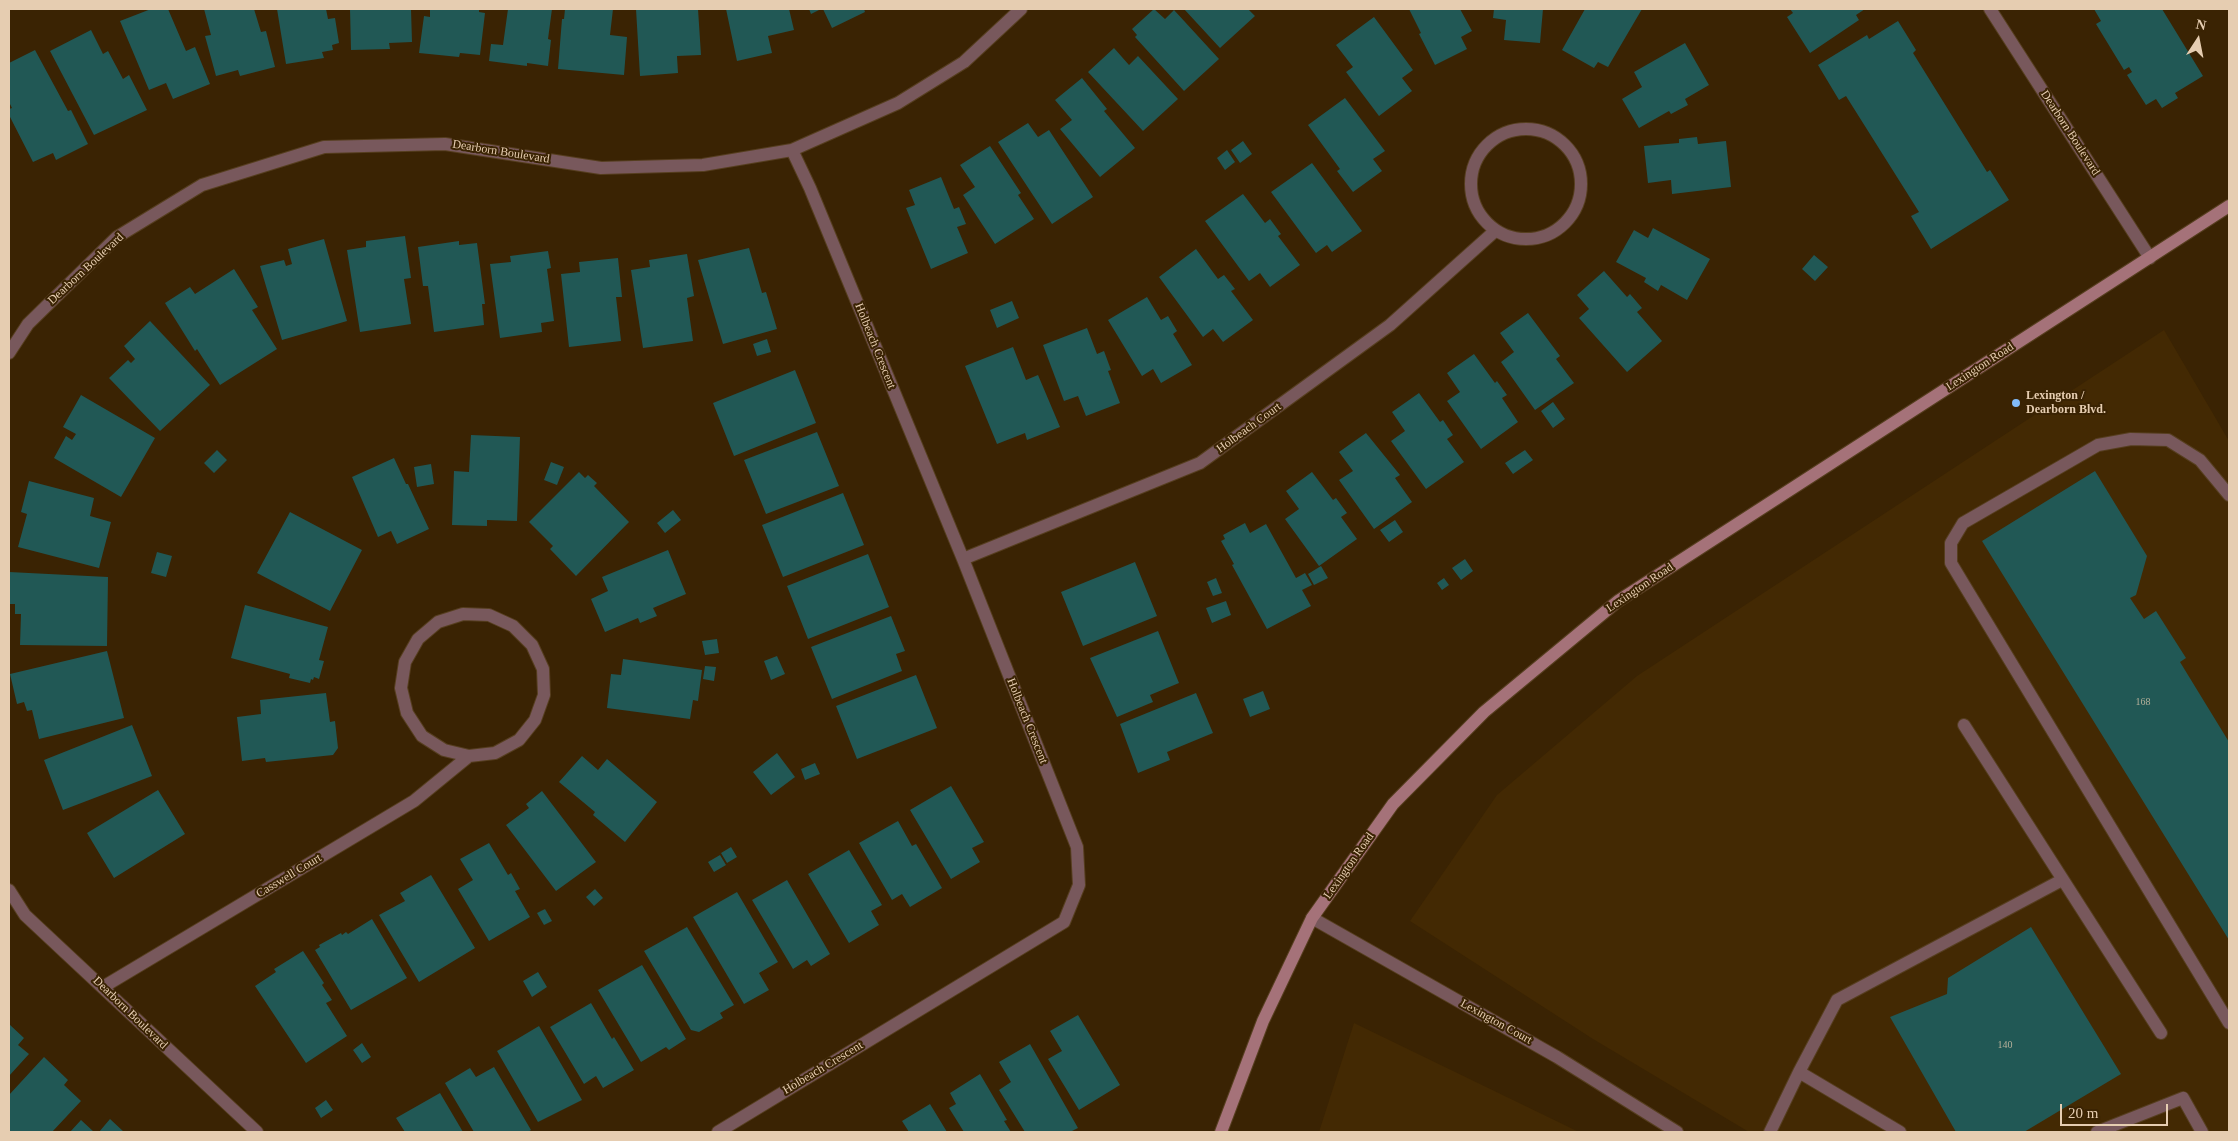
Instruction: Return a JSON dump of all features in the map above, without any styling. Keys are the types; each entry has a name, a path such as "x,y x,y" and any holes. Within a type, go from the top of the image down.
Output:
{"main road":[{"name":"Lexington Road","path":"1221,1132 1262,1021 1312,918 1393,804 1484,712 1618,601 2229,206"}],"street":[{"name":"Dearborn Boulevard","path":"9,353 28,324 117,237 202,185 324,147 445,144 601,168 703,165 792,150 898,103 964,62 1022,9"},
{"name":"Dearborn Boulevard","path":"1990,9 2150,258"},
{"path":"1528,128 1548,133 1565,144 1577,161 1582,181 1580,201 1570,220 1554,233 1534,240 1514,239 1495,231 1480,216 1472,198 1470,177 1477,158 1490,141 1508,132 1528,128"},
{"name":"Holbeach Crescent","path":"718,1132 1064,922 1079,885 1076,847 963,559 810,188 792,150"},
{"name":"Holbeach Court","path":"963,559 1200,464 1390,325 1495,231"},
{"path":"2229,495 2200,460 2168,440 2122,441 2098,445 1963,523 1951,543 1951,563 2229,1023"},
{"path":"463,614 489,615 513,626 532,645 543,669 544,695 535,720 519,740 495,753 470,756 444,750 422,736 407,713 401,688 405,662 418,639 438,622 463,614"},
{"path":"1964,725 2161,1033"},
{"name":"Casswell Court","path":"103,986 414,801 470,756"},
{"path":"1770,1132 1837,1000 2062,880"},
{"name":"Dearborn Boulevard","path":"9,890 25,915 257,1132"},
{"name":"Lexington Court","path":"1312,918 1557,1057 1677,1132"},
{"path":"1799,1072 1900,1132"},
{"path":"2097,1132 2183,1098 2202,1132"}],"shaded area":[{"path":"2164,330 2229,441 2229,1132 1749,1132 1593,1039 1410,921 1497,795 1637,676"},
{"path":"1354,1023 1579,1132 1319,1132"}],"building":[{"path":"151,9 168,9 186,51 195,47 210,84 173,99 166,83 149,90 120,21"},
{"path":"204,9 254,9 261,32 266,31 275,67 240,76 238,70 216,76 205,36 211,35"},
{"path":"277,9 326,9 328,19 335,18 339,43 332,45 333,50 322,52 324,58 286,64"},
{"path":"350,9 411,9 412,42 389,43 390,49 351,50"},
{"path":"430,9 479,9 479,12 485,13 480,55 460,53 459,57 419,53 424,16 430,17"},
{"path":"508,9 552,9 548,39 551,40 548,66 527,63 527,66 489,61 491,44 503,45"},
{"path":"565,9 613,9 610,35 627,37 624,75 558,69 562,19 564,19"},
{"path":"636,9 698,9 701,55 677,56 678,73 640,76"},
{"path":"726,9 789,9 794,30 768,36 772,53 737,61"},
{"path":"809,9 821,9 811,14"},
{"path":"823,9 864,9 865,12 832,28"},
{"path":"1154,9 1165,19 1174,10 1219,59 1184,91 1135,37 1137,35 1132,29"},
{"path":"1184,9 1248,9 1255,16 1220,48"},
{"path":"1409,9 1460,9 1472,31 1461,37 1467,49 1435,65"},
{"path":"1494,9 1543,9 1540,43 1504,40 1506,20 1493,18"},
{"path":"1585,9 1642,9 1608,67 1598,62 1594,68 1562,50"},
{"path":"1790,9 1865,9 1856,15 1859,20 1810,53 1787,17 1793,13"},
{"path":"2094,9 2162,9 2203,76 2175,93 2178,98 2162,108 2156,99 2146,105 2127,75 2132,72 2129,67 2124,70 2096,24 2101,21"},
{"path":"1374,17 1413,70 1402,78 1412,91 1379,116 1346,72 1353,67 1336,45"},
{"path":"1898,21 1916,50 1913,53 1987,172 1990,170 2009,200 1931,249 1911,216 1919,212 1846,96 1839,100 1818,65 1867,35 1869,39"},
{"path":"91,30 103,54 108,51 123,79 129,75 147,110 94,135 50,51"},
{"path":"1685,43 1709,85 1685,99 1688,105 1671,114 1669,111 1639,128 1622,99 1642,87 1634,72"},
{"path":"1114,48 1129,65 1138,56 1178,99 1143,131 1088,72"},
{"path":"35,50 68,111 71,110 88,144 56,160 53,153 33,162 9,115 9,109 12,108 9,102 9,63"},
{"path":"1082,78 1107,109 1104,111 1135,148 1100,177 1060,129 1072,120 1055,100"},
{"path":"1345,98 1385,151 1373,159 1382,171 1353,192 1337,171 1340,169 1308,125"},
{"path":"1028,123 1038,137 1049,130 1093,197 1052,224 998,142"},
{"path":"1697,137 1698,144 1726,141 1731,187 1672,194 1671,180 1648,183 1644,146 1679,143 1679,139"},
{"path":"1243,141 1252,154 1240,163 1231,150"},
{"path":"990,146 1021,193 1018,195 1034,219 995,244 963,195 975,187 960,165"},
{"path":"1227,150 1235,162 1225,170 1217,158"},
{"path":"1312,163 1362,231 1332,252 1327,245 1316,253 1271,192"},
{"path":"941,177 954,209 959,207 966,224 957,227 968,253 931,269 906,208 915,205 909,190"},
{"path":"1243,194 1265,223 1270,219 1281,234 1278,236 1300,265 1270,287 1260,273 1249,281 1205,221"},
{"path":"1653,228 1710,259 1687,300 1661,285 1658,291 1644,282 1646,278 1616,262 1634,230 1648,238"},
{"path":"405,236 411,278 404,279 411,324 360,332 347,250 366,247 366,241"},
{"path":"324,239 347,321 282,340 260,266 284,260 286,266 292,264 288,249"},
{"path":"459,241 459,245 477,243 485,304 482,304 484,325 434,332 428,286 423,286 418,247"},
{"path":"749,248 762,293 766,292 777,329 723,344 698,260"},
{"path":"1196,249 1218,279 1224,275 1235,289 1231,291 1253,320 1223,342 1213,329 1203,337 1159,277"},
{"path":"548,251 551,268 547,269 554,321 541,323 542,332 500,338 490,264 511,262 510,256"},
{"path":"687,254 694,296 687,298 693,341 643,348 631,270 650,267 649,260"},
{"path":"1814,255 1828,267 1815,281 1802,269"},
{"path":"618,258 622,297 616,297 621,341 569,347 561,274 580,272 579,262"},
{"path":"234,269 258,307 252,310 277,349 220,385 197,349 195,351 165,303 190,287 195,294"},
{"path":"1604,271 1627,297 1630,294 1642,308 1637,312 1662,341 1627,372 1579,318 1589,309 1577,295"},
{"path":"1147,297 1161,320 1168,316 1177,331 1173,334 1192,365 1161,383 1153,369 1142,376 1108,320"},
{"path":"1012,301 1019,318 997,328 990,310"},
{"path":"1528,313 1560,356 1556,359 1574,383 1535,410 1501,362 1514,352 1500,333"},
{"path":"150,321 210,385 160,431 109,378 128,360 131,363 135,359 124,346"},
{"path":"1087,328 1097,354 1104,351 1111,370 1108,371 1120,403 1086,416 1078,396 1064,401 1043,345"},
{"path":"767,339 771,352 757,356 753,344"},
{"path":"1013,347 1026,380 1038,375 1060,427 1027,440 1025,433 997,444 965,366"},
{"path":"1474,354 1495,383 1497,381 1507,395 1502,398 1518,422 1481,449 1447,401 1460,392 1447,373"},
{"path":"795,370 816,423 734,456 713,403"},
{"path":"1419,393 1440,422 1443,420 1453,435 1447,439 1464,462 1426,489 1391,441 1405,431 1392,412"},
{"path":"81,395 155,438 121,497 54,458 66,436 72,440 76,434 63,427"},
{"path":"1553,402 1565,419 1553,428 1541,411"},
{"path":"817,432 839,486 766,514 744,460"},
{"path":"1366,433 1400,475 1395,478 1412,502 1374,529 1339,480 1353,471 1339,452"},
{"path":"471,435 520,437 517,521 487,520 487,526 452,525 454,471 469,472"},
{"path":"217,450 227,460 214,473 204,463"},
{"path":"1525,450 1533,460 1513,474 1505,463"},
{"path":"394,458 429,529 397,544 391,531 378,537 352,477"},
{"path":"551,462 564,467 557,485 544,480"},
{"path":"431,464 434,484 417,487 414,467"},
{"path":"2095,471 2147,556 2136,595 2130,598 2144,619 2156,611 2186,658 2180,662 2229,742 2229,940 1982,541"},
{"path":"579,472 585,478 588,475 597,483 594,486 629,522 576,576 550,549 553,546 529,522"},
{"path":"1312,472 1333,500 1336,498 1347,513 1341,517 1357,539 1319,566 1285,519 1299,509 1286,491"},
{"path":"29,481 94,498 90,516 111,522 99,568 18,547 27,514 21,512"},
{"path":"843,493 864,545 783,577 762,525"},
{"path":"673,510 681,520 665,533 657,523"},
{"path":"290,512 362,550 330,611 257,573"},
{"path":"1395,520 1403,532 1389,542 1380,530"},
{"path":"1245,523 1250,533 1266,524 1296,578 1305,573 1312,585 1302,590 1311,606 1267,629 1221,541 1225,539 1223,535"},
{"path":"668,550 686,594 653,608 657,616 640,623 638,618 605,632 591,599 608,591 602,577"},
{"path":"157,552 172,556 166,577 151,573"},
{"path":"868,554 889,607 808,639 787,586"},
{"path":"1465,559 1473,571 1461,580 1452,568"},
{"path":"1135,562 1157,616 1083,646 1061,592"},
{"path":"1321,566 1328,578 1314,585 1308,574"},
{"path":"9,572 108,577 107,646 20,645 21,614 15,614 15,604 9,604"},
{"path":"1216,578 1222,593 1213,596 1207,582"},
{"path":"1444,578 1449,585 1442,590 1437,583"},
{"path":"1226,601 1231,615 1212,623 1206,608"},
{"path":"245,605 328,627 319,660 324,661 319,679 314,677 310,683 289,678 290,674 231,658"},
{"path":"891,616 905,651 896,654 902,671 832,699 811,647"},
{"path":"1158,631 1179,683 1150,695 1153,702 1117,717 1090,658"},
{"path":"717,639 719,653 705,655 702,641"},
{"path":"107,651 124,718 39,739 32,710 27,711 24,702 17,704 10,674"},
{"path":"777,656 785,674 771,680 764,661"},
{"path":"623,659 702,670 698,701 693,700 690,719 607,708 611,674 621,675"},
{"path":"705,666 716,667 714,681 703,679"},
{"path":"916,675 937,728 857,759 836,706"},
{"path":"1263,691 1270,709 1250,717 1243,699"},
{"path":"326,693 330,722 335,721 338,748 333,755 266,762 265,758 242,761 237,717 261,714 260,700"},
{"path":"1196,693 1213,733 1167,752 1170,760 1138,773 1120,724"},
{"path":"132,725 152,776 63,810 44,760"},
{"path":"777,753 795,777 771,795 753,772"},
{"path":"582,756 598,770 607,759 657,802 625,842 593,815 595,812 559,782"},
{"path":"815,763 820,774 805,780 801,769"},
{"path":"951,786 984,842 972,848 980,862 951,879 910,810"},
{"path":"158,790 185,834 114,878 87,833"},
{"path":"542,791 596,862 556,891 506,825 529,808 526,804"},
{"path":"898,821 912,846 916,844 942,888 910,907 902,894 892,900 859,843"},
{"path":"489,843 508,875 511,873 520,889 515,891 530,917 489,941 458,889 473,880 460,859"},
{"path":"731,847 737,857 727,863 721,853"},
{"path":"849,850 882,905 871,911 879,925 849,943 808,874"},
{"path":"720,855 726,865 714,872 708,862"},
{"path":"431,875 475,948 419,982 379,915 405,901 400,893"},
{"path":"787,880 830,954 811,966 807,960 793,969 752,900"},
{"path":"595,889 603,898 594,906 586,897"},
{"path":"737,892 778,962 759,973 769,990 744,1004 693,917"},
{"path":"545,909 552,921 544,925 537,913"},
{"path":"372,919 407,978 351,1010 315,950 320,947 319,945 341,933 342,935 346,932 348,934"},
{"path":"687,927 734,1005 720,1013 723,1018 699,1032 691,1030 644,951"},
{"path":"2031,927 2121,1074 2024,1132 1956,1132 1890,1017 1947,994 1948,978"},
{"path":"303,951 324,983 322,985 332,1000 326,1003 347,1036 306,1063 255,986 276,972 274,969"},
{"path":"642,965 686,1039 669,1050 666,1047 641,1062 598,990"},
{"path":"538,972 547,987 532,997 523,981"},
{"path":"591,1003 612,1039 614,1037 634,1070 603,1088 596,1076 584,1084 550,1027"},
{"path":"1078,1015 1120,1085 1079,1110 1048,1059 1062,1051 1050,1031"},
{"path":"9,1024 24,1038 18,1045 29,1054 9,1076"},
{"path":"539,1026 582,1100 538,1122 497,1051"},
{"path":"362,1043 371,1057 362,1063 353,1050"},
{"path":"1030,1044 1078,1128 1070,1132 1025,1132 999,1090 1011,1082 999,1062"},
{"path":"44,1057 68,1080 64,1085 81,1101 52,1132 9,1132 9,1095"},
{"path":"494,1067 531,1130 528,1132 474,1132 445,1083 470,1068 476,1077"},
{"path":"980,1074 1007,1120 1004,1121 1011,1132 964,1132 949,1108 956,1104 950,1093"},
{"path":"440,1093 463,1132 405,1132 396,1118"},
{"path":"326,1100 333,1110 321,1118 315,1108"},
{"path":"930,1104 947,1132 909,1132 902,1121"},
{"path":"110,1119 124,1132 99,1132"},
{"path":"81,1120 94,1132 70,1132"}],"place":[{"name":"Lexington / Dearborn Blvd.","path":"2016,403"}]}
